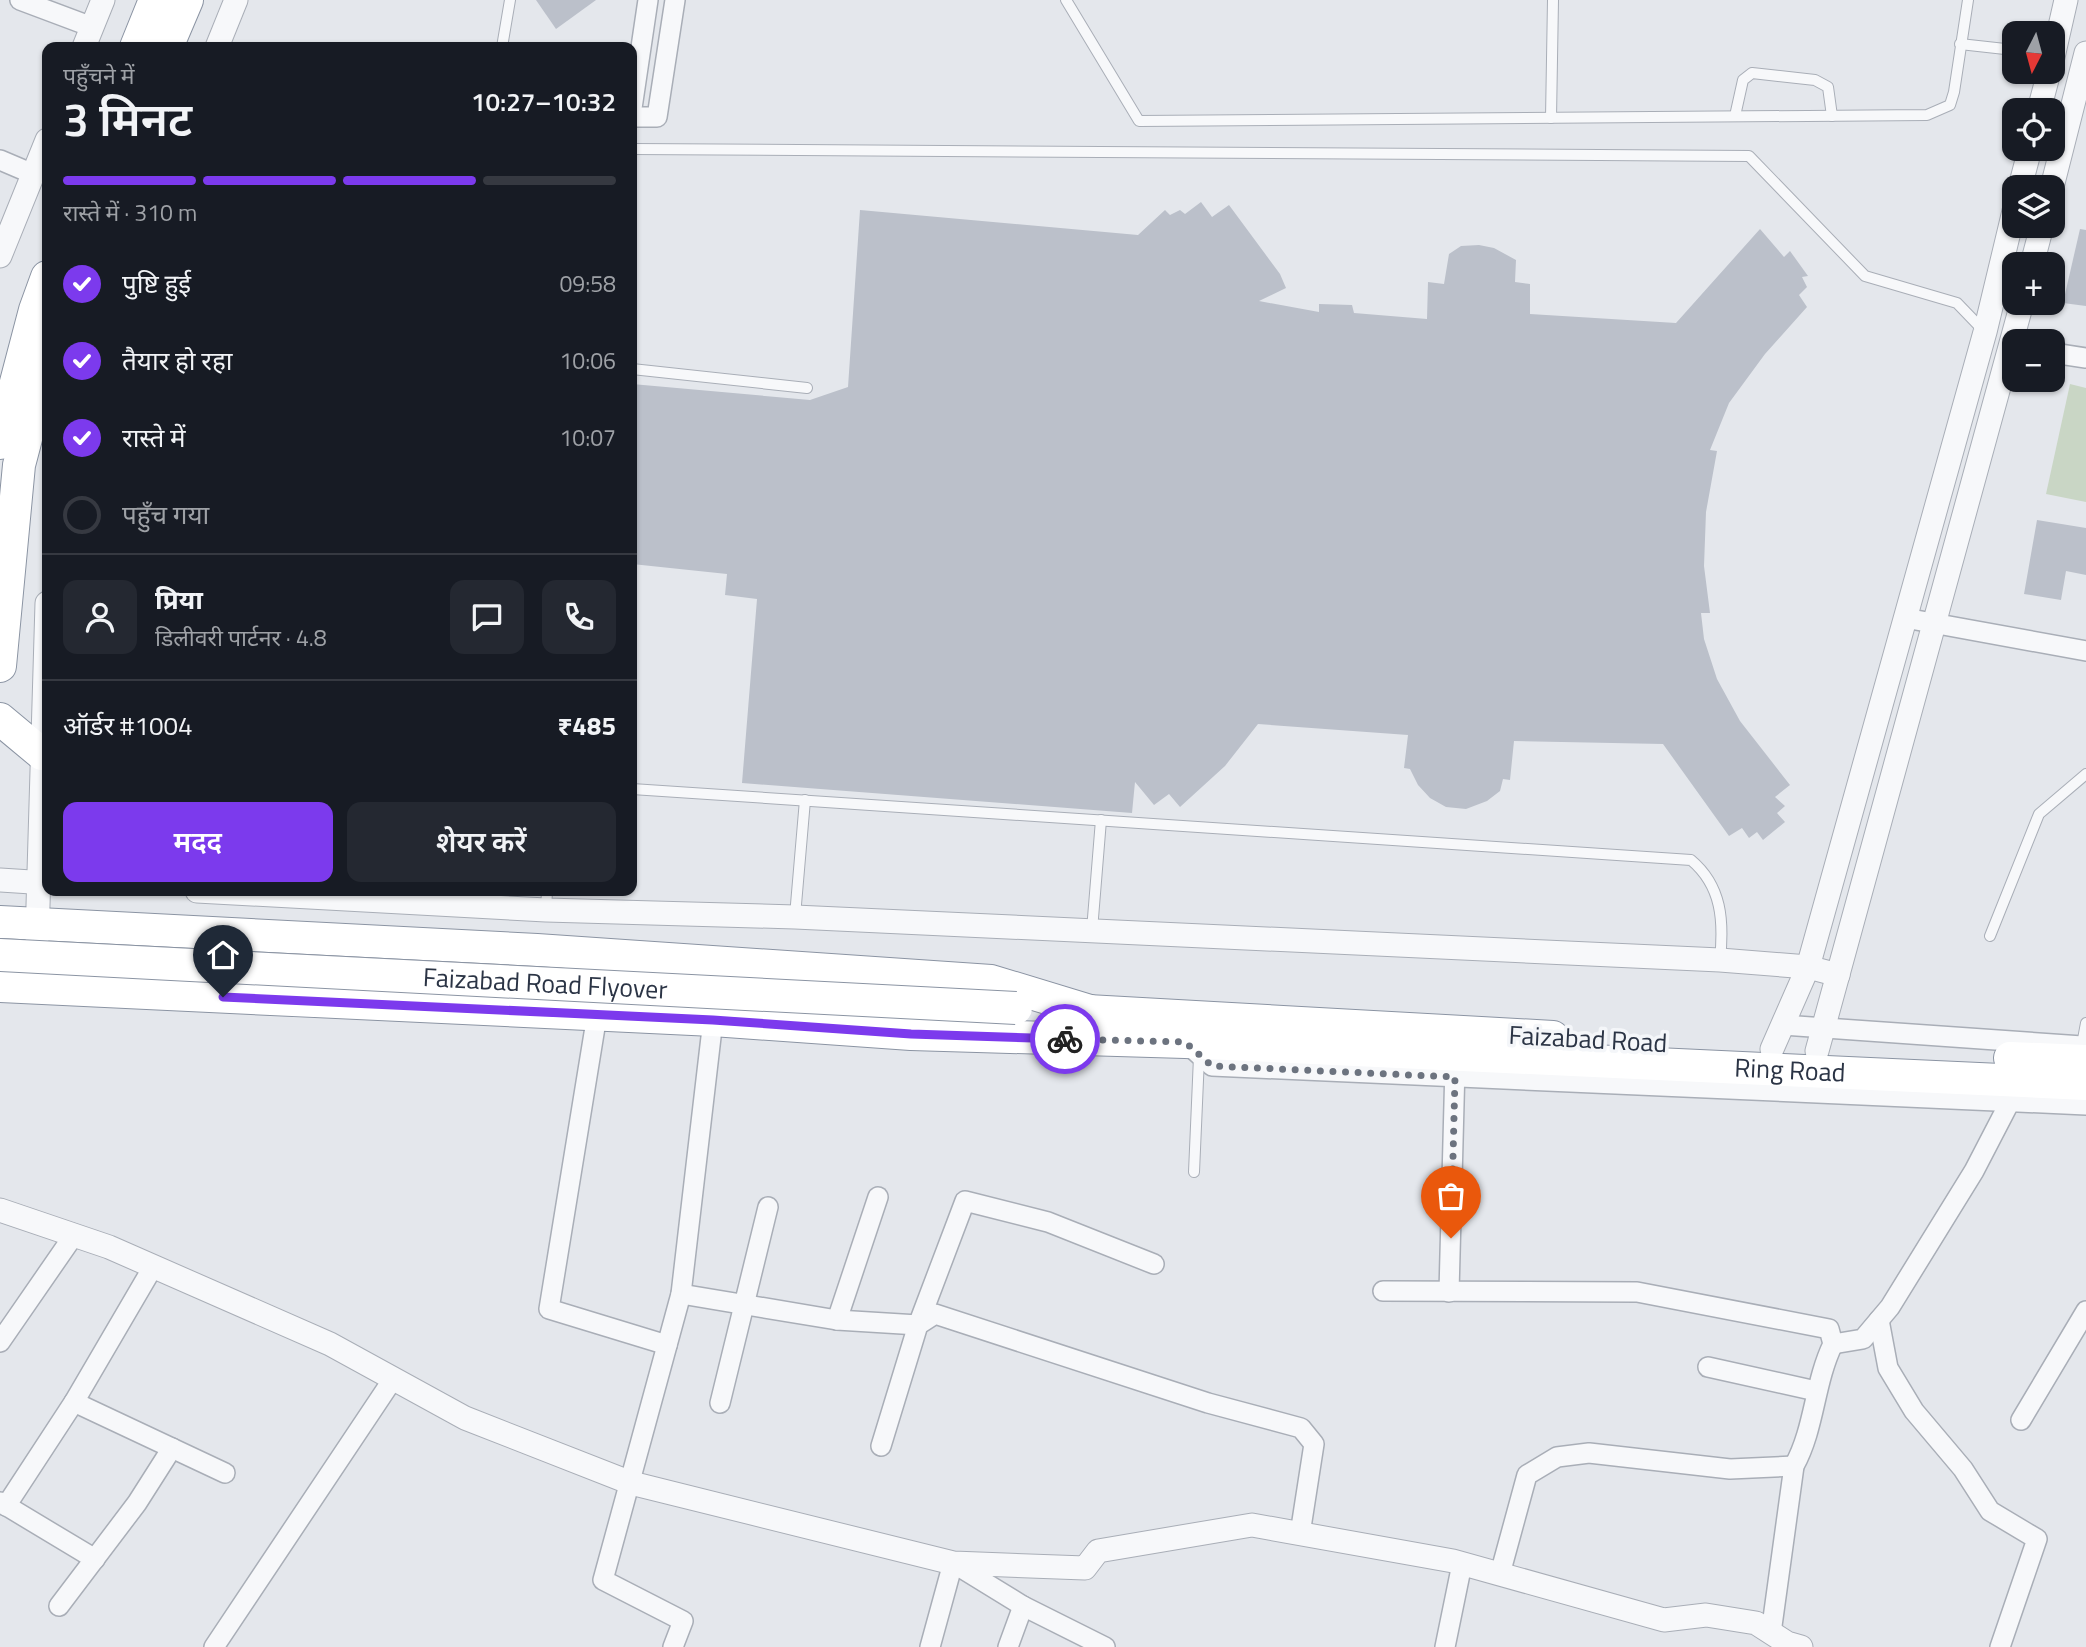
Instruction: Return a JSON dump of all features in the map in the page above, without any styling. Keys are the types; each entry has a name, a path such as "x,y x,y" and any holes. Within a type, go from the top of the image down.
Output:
{"highway":[{"path":"138,42 155,0"},
{"path":"169,42 187,0"},
{"path":"0,443 42,291"},
{"path":"0,666 19,466 42,378"},
{"path":"0,719 42,754"},
{"path":"0,922 537,950 991,981 1090,1011"},
{"name":"Faizabad Road Flyover","path":"0,955 1090,1011"},
{"name":"Faizabad Road","path":"0,986 713,1020 1455,1066 1495,1056"},
{"name":"Faizabad Road","path":"1090,1011 1778,1037 2084,1059"},
{"name":"Ring Road","path":"1495,1056 2016,1090 2084,1059"}],"street":[{"path":"20,0 88,37 103,0"},
{"path":"219,42 236,0"},
{"path":"637,69 648,0"},
{"path":"637,117 657,117 675,0"},
{"path":"2054,175 2068,62 2066,0"},
{"path":"2046,98 2068,62"},
{"path":"637,100 660,97"},
{"path":"0,256 42,152"},
{"path":"0,160 33,174"},
{"path":"1778,1037 1808,967 1985,332 2008,238"},
{"path":"1985,332 2002,342"},
{"path":"2065,355 2086,358"},
{"path":"1820,1040 2002,384"},
{"path":"1905,618 2086,651"},
{"path":"0,880 42,882"},
{"path":"37,988 38,924 42,890"},
{"path":"391,896 547,900 795,917 1720,960 1808,967 1838,975"},
{"path":"597,1014 549,1309 667,1345"},
{"path":"673,1647 683,1621 603,1580 681,1294 713,1020"},
{"path":"1449,1292 1455,1066 2016,1090 2086,1105"},
{"path":"1833,1344 1863,1339 1879,1320 1974,1171 2016,1090"},
{"path":"836,1320 878,1197"},
{"path":"881,1446 918,1325 965,1201 1048,1222 1154,1264"},
{"path":"720,1403 768,1208"},
{"path":"0,1210 74,1235 153,1267 330,1344 465,1418 631,1483 953,1563 1085,1568 1098,1551 1252,1525 1462,1564 1664,1620 1706,1615 1756,1623 1787,1643 1801,1647"},
{"path":"0,1342 74,1235"},
{"path":"94,1559 3,1504 74,1402 153,1267"},
{"path":"1383,1291 1637,1292 1829,1329 1833,1344 1822,1366 1802,1452 1794,1466 1771,1633"},
{"path":"681,1294 836,1320 918,1325 935,1314 1197,1399 1301,1428 1314,1444 1300,1534"},
{"path":"2021,1420 2086,1311"},
{"path":"1879,1320 1888,1368 1914,1411 1963,1469 1990,1511 2037,1539 2000,1647"},
{"path":"1708,1367 1816,1391"},
{"path":"214,1647 393,1379"},
{"path":"74,1402 225,1473"},
{"path":"59,1606 137,1503 172,1448"},
{"path":"1500,1574 1528,1475 1557,1457 1590,1453 1730,1469 1794,1466"},
{"path":"953,1563 1023,1606 1105,1647"},
{"path":"930,1647 953,1563"},
{"path":"1445,1647 1462,1564"},
{"path":"1009,1647 1023,1606"}],"lane":[{"path":"503,42 510,0"},
{"path":"1078,0 1069,5 1139,121 1927,115 1950,105 1968,0"},
{"path":"1551,118 1553,0"},
{"path":"1960,44 2002,49"},
{"path":"1735,116 1743,80 1752,73 1815,80 1828,87 1832,116"},
{"path":"637,149 1748,156 1865,276 1957,303 1985,332"},
{"path":"637,370 807,388"},
{"path":"1990,936 2039,814 2086,774"},
{"path":"637,789 1691,860 1706,872 1715,888 1723,925 1720,960"},
{"path":"795,917 805,800"},
{"path":"1092,930 1101,820"},
{"path":"2084,1059 2086,1023"},
{"path":"1192,1048 1194,1172"}],"green space":[{"path":"2070,384 2086,388 2086,502 2046,494"}],"building":[{"path":"536,0 596,0 556,29"},
{"path":"1201,202 1212,217 1229,205 1280,274 1286,288 1259,301 1319,312 1319,304 1352,305 1354,313 1427,319 1428,282 1444,284 1449,254 1461,246 1494,248 1516,260 1515,282 1530,284 1530,314 1676,323 1760,229 1784,257 1790,251 1808,276 1802,277 1807,287 1799,295 1807,307 1765,354 1729,403 1710,450 1717,451 1706,512 1704,566 1710,613 1701,613 1704,639 1717,679 1740,721 1790,785 1775,797 1785,806 1777,813 1785,822 1763,840 1757,832 1749,838 1742,828 1729,836 1663,744 1514,741 1510,780 1503,779 1500,791 1487,801 1466,809 1446,807 1430,798 1418,785 1410,769 1404,768 1408,735 1258,724 1225,766 1180,807 1169,794 1154,805 1135,782 1132,813 742,783 757,599 725,595 727,574 637,565 637,384 810,400 848,387 860,210 1138,235 1165,210 1170,215 1180,210 1185,214"},
{"path":"2080,229 2086,230 2086,306 2065,303"},
{"path":"2037,520 2086,528 2086,575 2066,571 2061,600 2024,594"}],"way so far":[{"path":"1065,1039 1185,1042 1212,1066 1455,1077 1451,1238"}],"route":[{"path":"223,997 713,1020 911,1034 1065,1039"}]}
